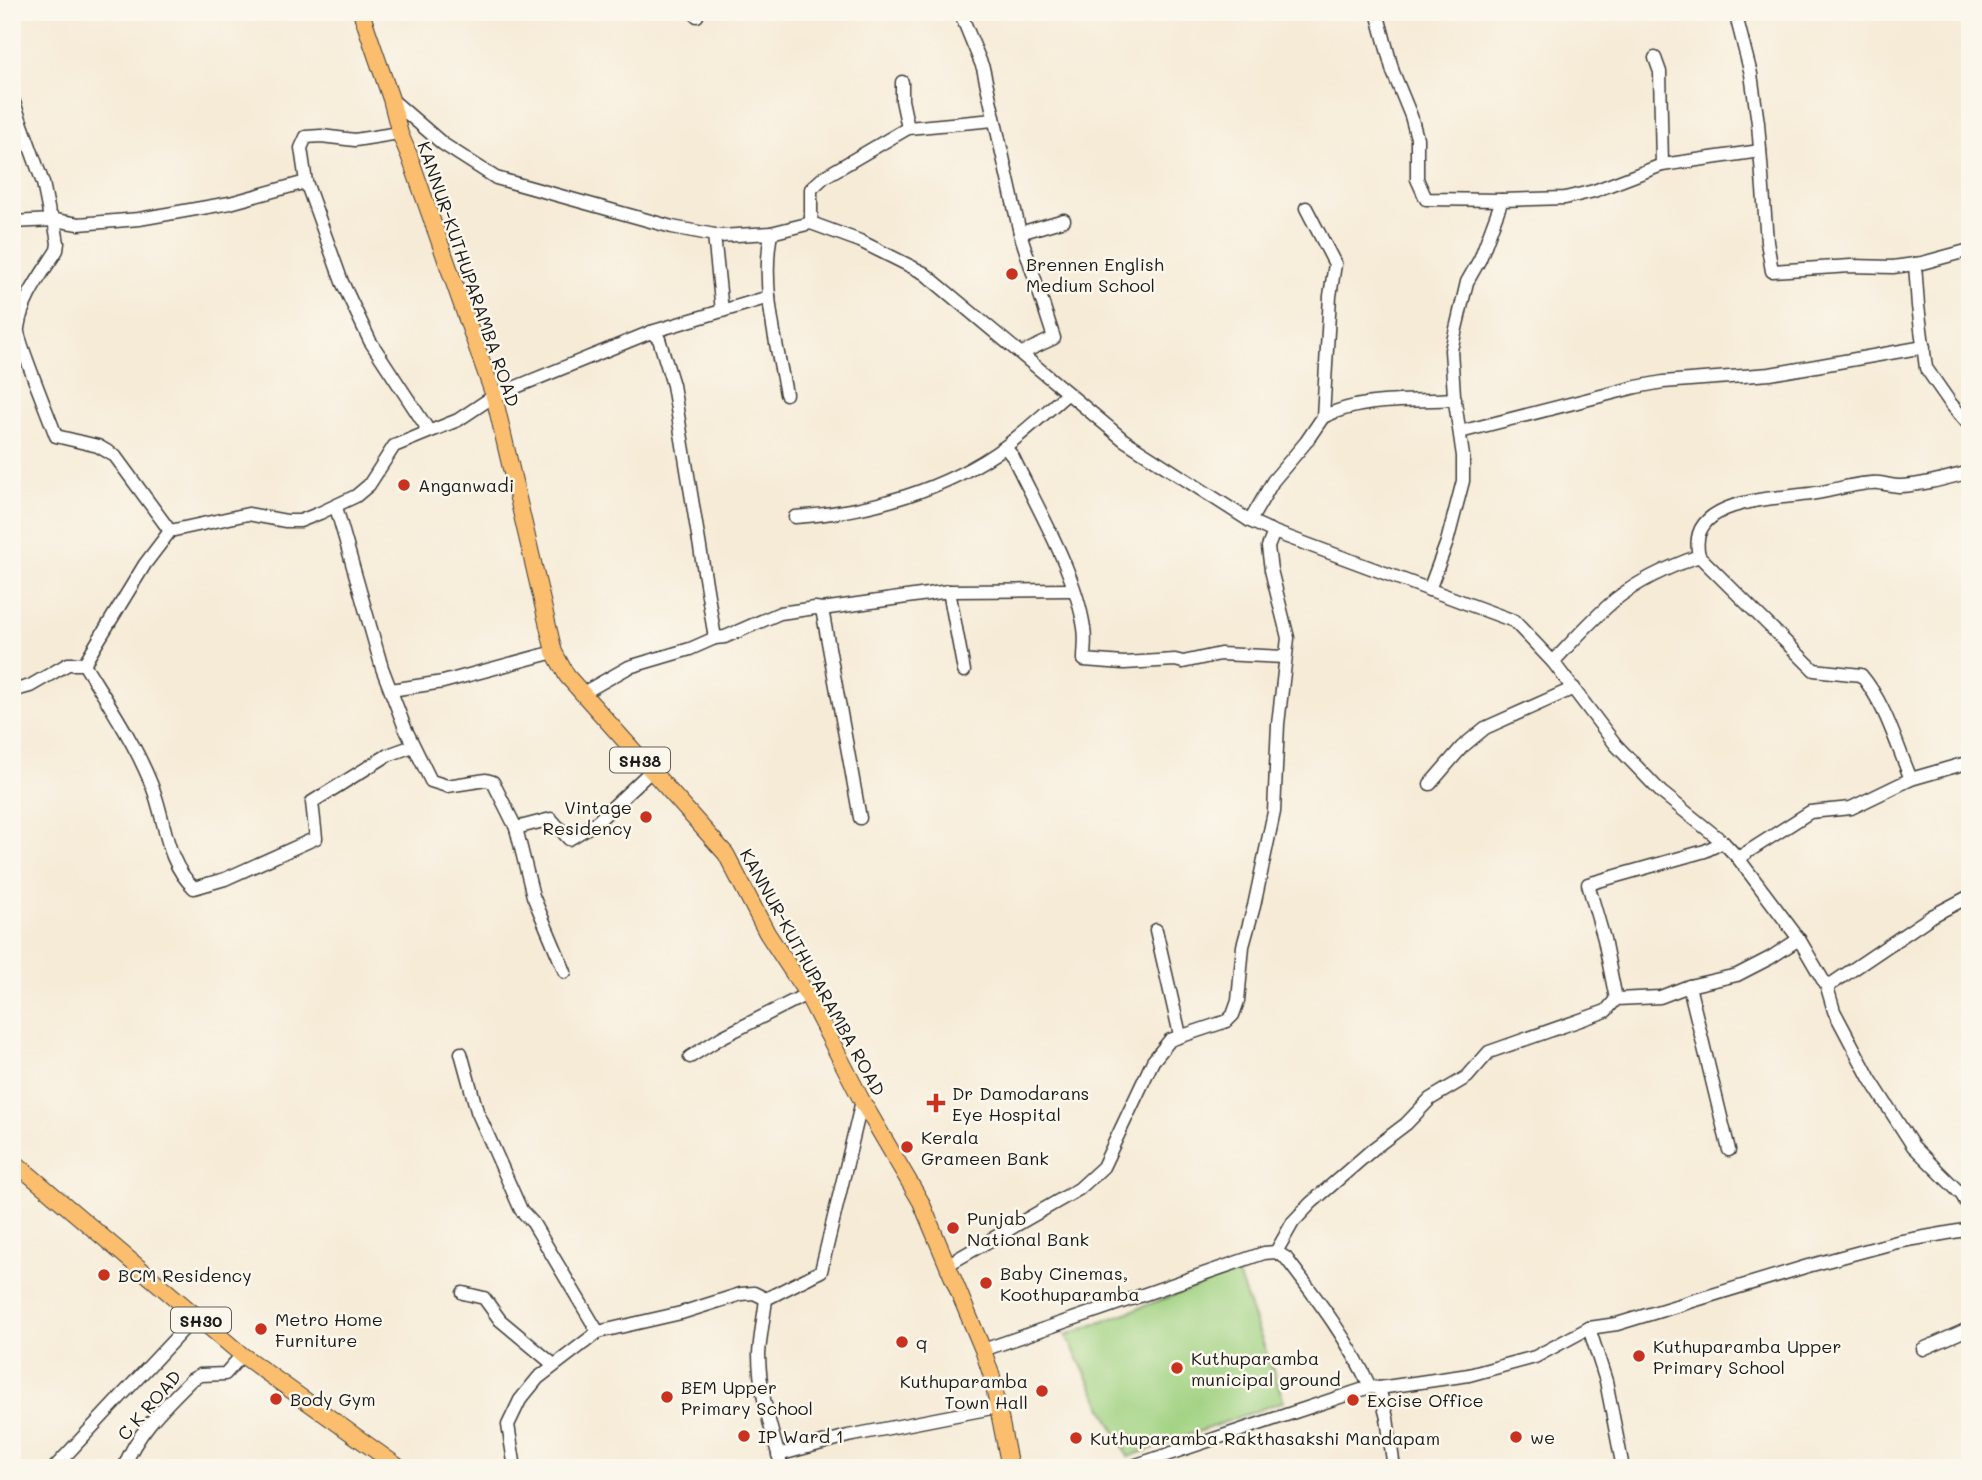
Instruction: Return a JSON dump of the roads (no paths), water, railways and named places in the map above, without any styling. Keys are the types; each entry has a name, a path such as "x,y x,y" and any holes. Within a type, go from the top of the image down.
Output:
{"main road":[{"name":"KANNUR-KUTHUPARAMBA ROAD","path":"361,12 391,99 399,133 494,396 554,652 566,676 726,854 767,933 807,994 862,1101 921,1202 983,1350 992,1377 1010,1468"},
{"name":"SH30","path":"13,1161 242,1355 400,1468"}],"street":[{"path":"960,12 983,68 1020,233 1054,338 1022,353"},
{"path":"1377,12 1393,72 1417,138 1417,179 1426,199 1564,198 1594,191 1662,165 1760,151"},
{"path":"1735,12 1751,74 1772,271 1851,266 1894,267 1970,250"},
{"path":"1655,58 1660,72 1662,165"},
{"path":"902,82 902,100 908,128"},
{"path":"12,97 43,183 58,243 57,250 29,296 17,330 22,348 56,436 98,446 115,456 170,531"},
{"path":"391,99 443,144 496,178 672,227 714,235 771,233 811,223 860,242 923,273 1124,440 1250,522 1514,621 1553,662 1616,745 1661,792 1723,842 1738,858 1798,939 1827,987 1834,1011 1864,1068 1913,1146 1966,1192 1970,1209"},
{"path":"811,223 811,189 824,177 908,128 994,120"},
{"path":"399,133 355,140 306,137 301,148 306,182 324,238 345,289 370,341 429,431"},
{"path":"12,222 54,220 79,224 139,219 230,203 306,182"},
{"path":"1429,590 1447,542 1463,481 1451,350 1467,282 1502,200"},
{"path":"1250,522 1273,481 1323,417 1330,296 1335,264 1306,208"},
{"path":"1020,233 1064,220"},
{"path":"771,233 767,256 769,297 786,394"},
{"path":"714,235 722,311"},
{"path":"1915,264 1917,306 1926,368 1970,426"},
{"path":"83,664 145,564 170,531 248,514 274,520 300,520 336,507 369,485 394,446 457,420 494,396 651,332 769,297"},
{"path":"651,332 659,339 673,385 715,638"},
{"path":"1460,432 1663,382 1770,374 1924,347"},
{"path":"795,517 821,516 914,495 961,473 1005,447 1067,394"},
{"path":"1323,417 1347,408 1373,404 1455,399"},
{"path":"1005,447 1024,480 1073,590 1085,628 1084,660 1124,663 1175,660 1183,662 1220,654 1285,657"},
{"path":"1911,779 1881,710 1861,676 1814,670 1699,556 1696,546 1699,532 1713,517 1729,507 1778,496 1808,495 1862,485 1916,484 1970,472"},
{"path":"336,507 382,668 413,746 432,781 447,786 486,780 493,782 516,828 533,896 565,972"},
{"path":"947,1265 1079,1189 1103,1167 1153,1061 1170,1040 1227,1021 1233,1015 1238,1002 1243,946 1274,812 1278,724 1288,638 1271,570 1268,547 1274,532"},
{"path":"1553,662 1597,615 1618,597 1673,566 1699,556"},
{"path":"583,693 629,667 725,637 780,613 949,591 1073,590"},
{"path":"949,591 964,671"},
{"path":"822,609 860,818"},
{"path":"391,690 443,682 554,652"},
{"path":"12,691 30,687 68,664 83,664"},
{"path":"83,664 115,712 153,786 171,855 183,878 194,888 225,879 316,838 312,802 388,755 413,746"},
{"path":"1430,784 1462,747 1485,729 1574,688"},
{"path":"1738,858 1810,812 1851,808 1911,779 1970,762"},
{"path":"516,828 551,819 569,838 597,822 651,771"},
{"path":"1616,999 1604,939 1588,884 1705,852 1723,842"},
{"path":"1827,987 1931,916 1970,896"},
{"path":"1156,930 1180,1035"},
{"path":"1276,1252 1293,1222 1311,1203 1406,1124 1430,1098 1466,1077 1489,1052 1606,1011 1616,999 1660,997 1689,986 1737,975 1770,958 1798,939"},
{"path":"1689,986 1729,1150"},
{"path":"691,1057 722,1037 807,994"},
{"path":"461,1052 477,1111 521,1210 533,1223 598,1332"},
{"path":"515,1468 508,1425 520,1400 538,1378 598,1332 681,1313 741,1294 754,1293 766,1298 821,1271 862,1101"},
{"path":"1127,1468 1374,1387 1469,1375 1535,1356 1589,1328 1617,1324 1896,1242 1970,1228"},
{"path":"983,1350 1264,1253 1276,1252 1286,1258 1334,1320 1374,1387 1387,1418 1394,1468"},
{"path":"463,1293 484,1298 500,1320 554,1365"},
{"path":"766,1298 759,1354 764,1404 780,1461 848,1436 997,1407"},
{"path":"54,1468 196,1316"},
{"path":"1589,1328 1606,1381 1623,1468"},
{"path":"1923,1349 1970,1328"},
{"name":"C K ROAD","path":"124,1468 130,1449 139,1436 191,1380 200,1375 225,1374 242,1355"}],"place":[{"name":"Brennen English Medium School","path":"1012,274"},
{"name":"Anganwadi","path":"404,485"},
{"name":"Vintage Residency","path":"646,817"},
{"name":"Dr Damodarans Eye Hospital","path":"936,1103"},
{"name":"Kerala Grameen Bank","path":"907,1147"},
{"name":"Punjab National Bank","path":"953,1228"},
{"name":"BCM Residency","path":"104,1275"},
{"name":"Baby Cinemas, Koothuparamba","path":"986,1283"},
{"name":"Metro Home Furniture","path":"261,1329"},
{"name":"q","path":"902,1342"},
{"name":"Kuthuparamba Upper Primary School","path":"1639,1356"},
{"name":"Kuthuparamba municipal ground","path":"1177,1368"},
{"name":"Kuthuparamba Town Hall","path":"1042,1391"},
{"name":"BEM Upper Primary School","path":"667,1397"},
{"name":"Body Gym","path":"276,1399"},
{"name":"Excise Office","path":"1353,1400"},
{"name":"IP Ward 1","path":"744,1436"},
{"name":"we","path":"1516,1437"},
{"name":"Kuthuparamba Rakthasakshi Mandapam","path":"1076,1438"}]}
